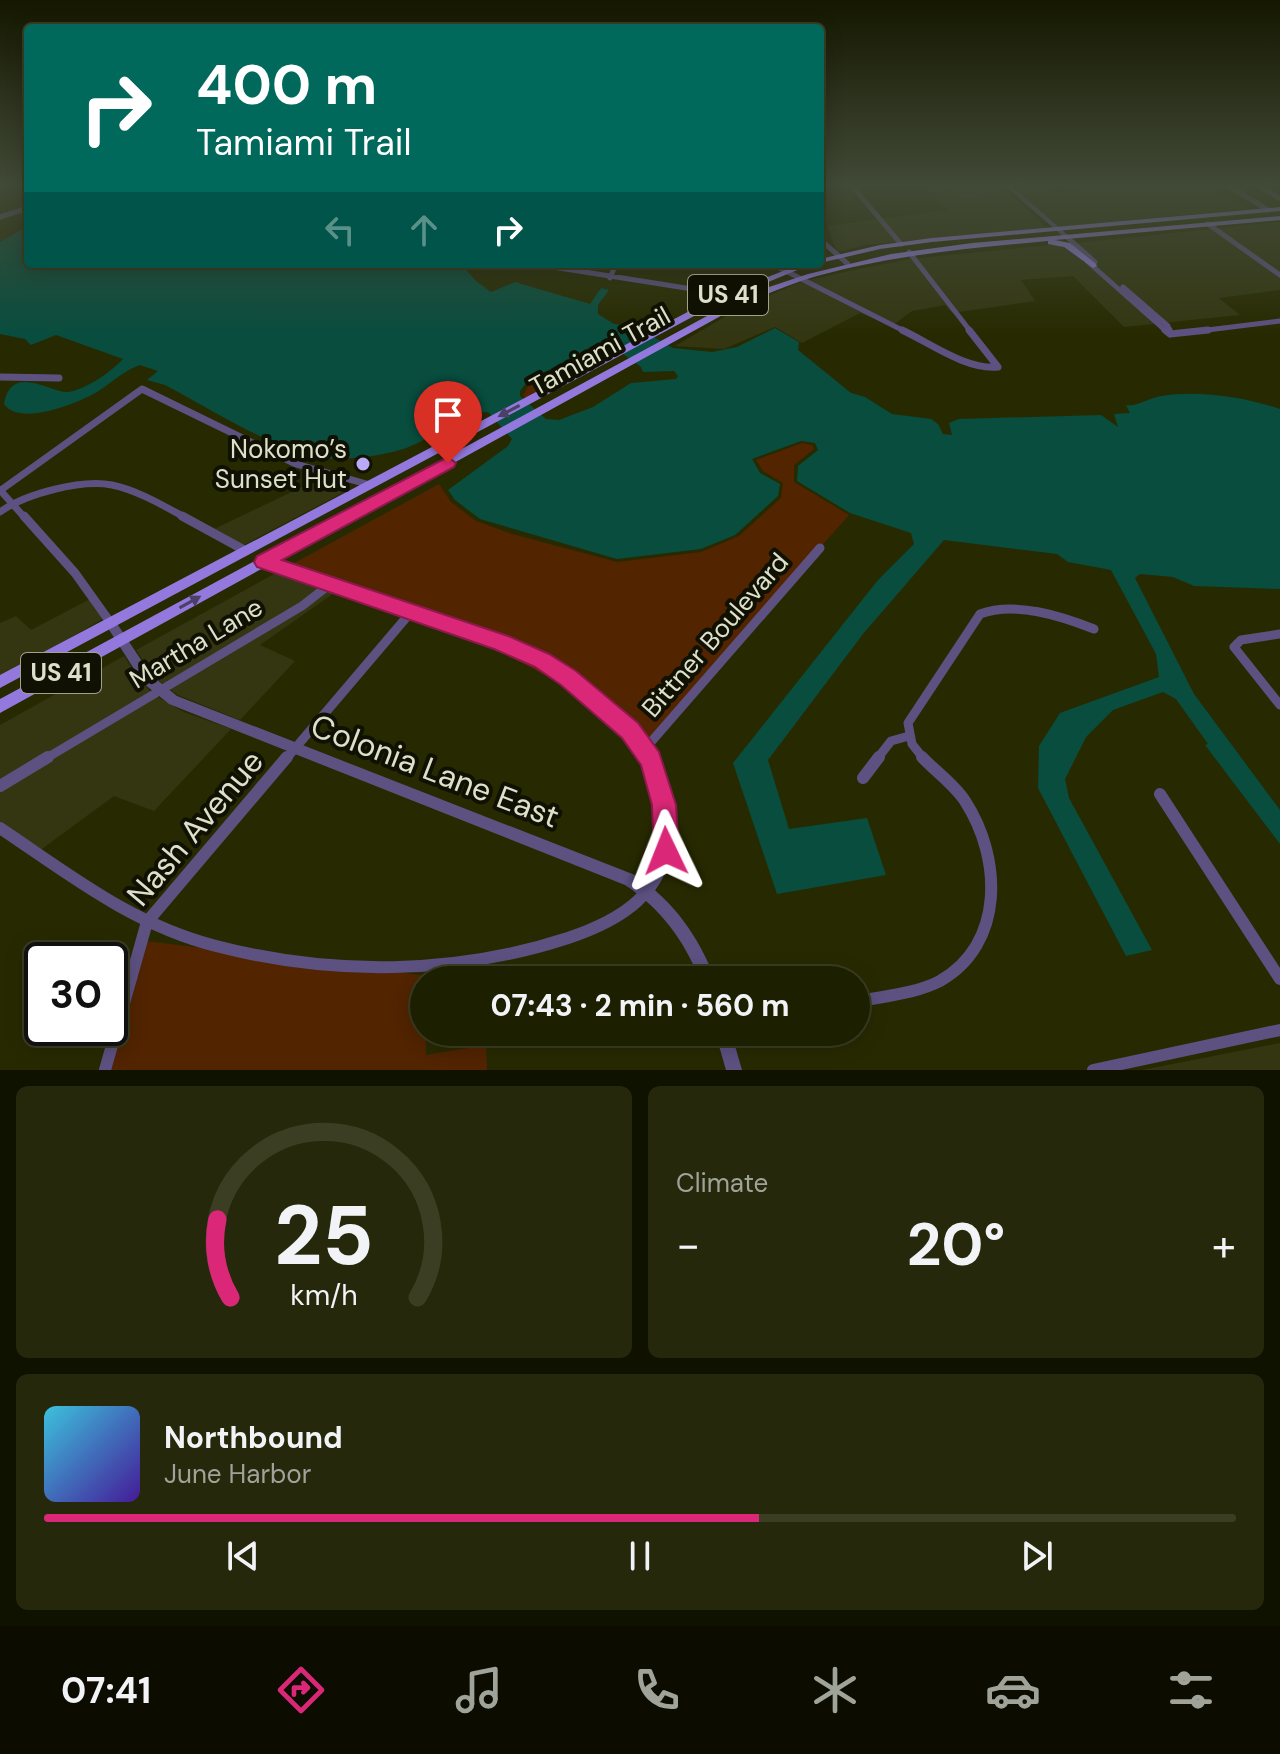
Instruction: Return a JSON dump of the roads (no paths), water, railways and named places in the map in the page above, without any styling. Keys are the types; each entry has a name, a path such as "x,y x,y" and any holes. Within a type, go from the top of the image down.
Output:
{"main road":[{"name":"Tamiami Trail","path":"824,260 901,244 1017,236"},
{"name":"Tamiami Trail","path":"0,706 734,305 801,277 848,264 929,249 1035,236"},
{"path":"929,249 954,251 1054,242 1070,248 1093,266"},
{"name":"Tamiami Trail","path":"0,682 719,299 794,268"},
{"path":"665,342 678,330 719,307 719,299"},
{"path":"263,562 290,538 363,500 371,491 371,486"}],"street":[{"path":"894,236 901,244"},
{"path":"1062,236 1170,334 1280,321"},
{"path":"1062,236 1168,326 1170,334"},
{"path":"1225,236 1280,275"},
{"path":"824,243 848,264"},
{"path":"782,268 965,361 988,368 998,367 909,252"},
{"path":"556,268 686,288 719,299"},
{"path":"610,278 614,268"},
{"path":"0,377 59,378"},
{"path":"110,622 94,594 0,490 142,389 296,464 371,486"},
{"path":"0,512 14,502 66,487 112,485 162,505 246,551"},
{"name":"Bittner Boulevard","path":"644,750 820,548"},
{"path":"0,828 124,911 147,922 253,955 354,964 451,965 514,955 586,932 625,913 647,891 664,863 667,833 658,778 630,731 604,707 542,661 500,642 263,562"},
{"name":"Martha Lane","path":"0,786 302,606 329,585"},
{"path":"870,999 929,985 951,974 975,949 990,914 991,865 978,824 963,797 919,753 909,736 908,723 980,614 986,610 1000,608 1080,623 1094,629"},
{"name":"Nash Avenue","path":"105,1070 147,922 411,612"},
{"name":"Colonia Lane East","path":"110,622 147,679 159,691 189,707 602,867 647,891 679,924 701,966"},
{"path":"1280,634 1241,640 1234,647 1280,705"},
{"path":"863,778 891,741 909,736"},
{"path":"1160,794 1280,979"},
{"path":"1093,1070 1280,1030"},
{"path":"727,1046 734,1070"}],"water":[{"path":"11,236 24,236 24,268 465,268 491,292 515,282 590,304 601,288 609,290 598,305 598,314 614,324 635,326 673,348 712,352 737,347 775,328 799,342 798,350 851,393 865,397 892,414 931,419 943,434 952,435 949,423 959,419 1101,415 1118,427 1114,414 1130,413 1126,405 1176,394 1221,396 1280,409 1280,589 1194,586 1173,577 1140,574 1135,578 1194,694 1280,810 1280,844 1205,745 1208,744 1176,699 1163,692 1113,710 1086,737 1065,779 1069,798 1152,950 1126,956 1038,788 1039,746 1060,713 1159,677 1156,654 1111,570 1068,562 1057,554 944,540 863,634 768,760 789,829 867,818 886,875 777,894 733,763 878,580 914,544 911,533 850,513 797,481 798,466 818,450 815,443 801,441 752,459 760,473 780,484 778,496 735,535 701,549 617,559 480,519 455,500 448,490 508,446 512,439 488,412 466,416 421,441 390,453 350,458 314,457 279,445 165,385 147,380 158,371 140,365 77,402 49,411 23,413 12,411 4,404 8,391 15,385 23,382 75,391 97,380 123,359 56,335 31,345 25,339 0,334 0,242","holes":["596,344 612,346 641,367 643,372 674,371 678,376 676,379 631,383 593,407 559,420 546,419 520,396 527,382"]}],"place":[{"name":"Nokomo’s Sunset Hut","path":"363,464"}]}
